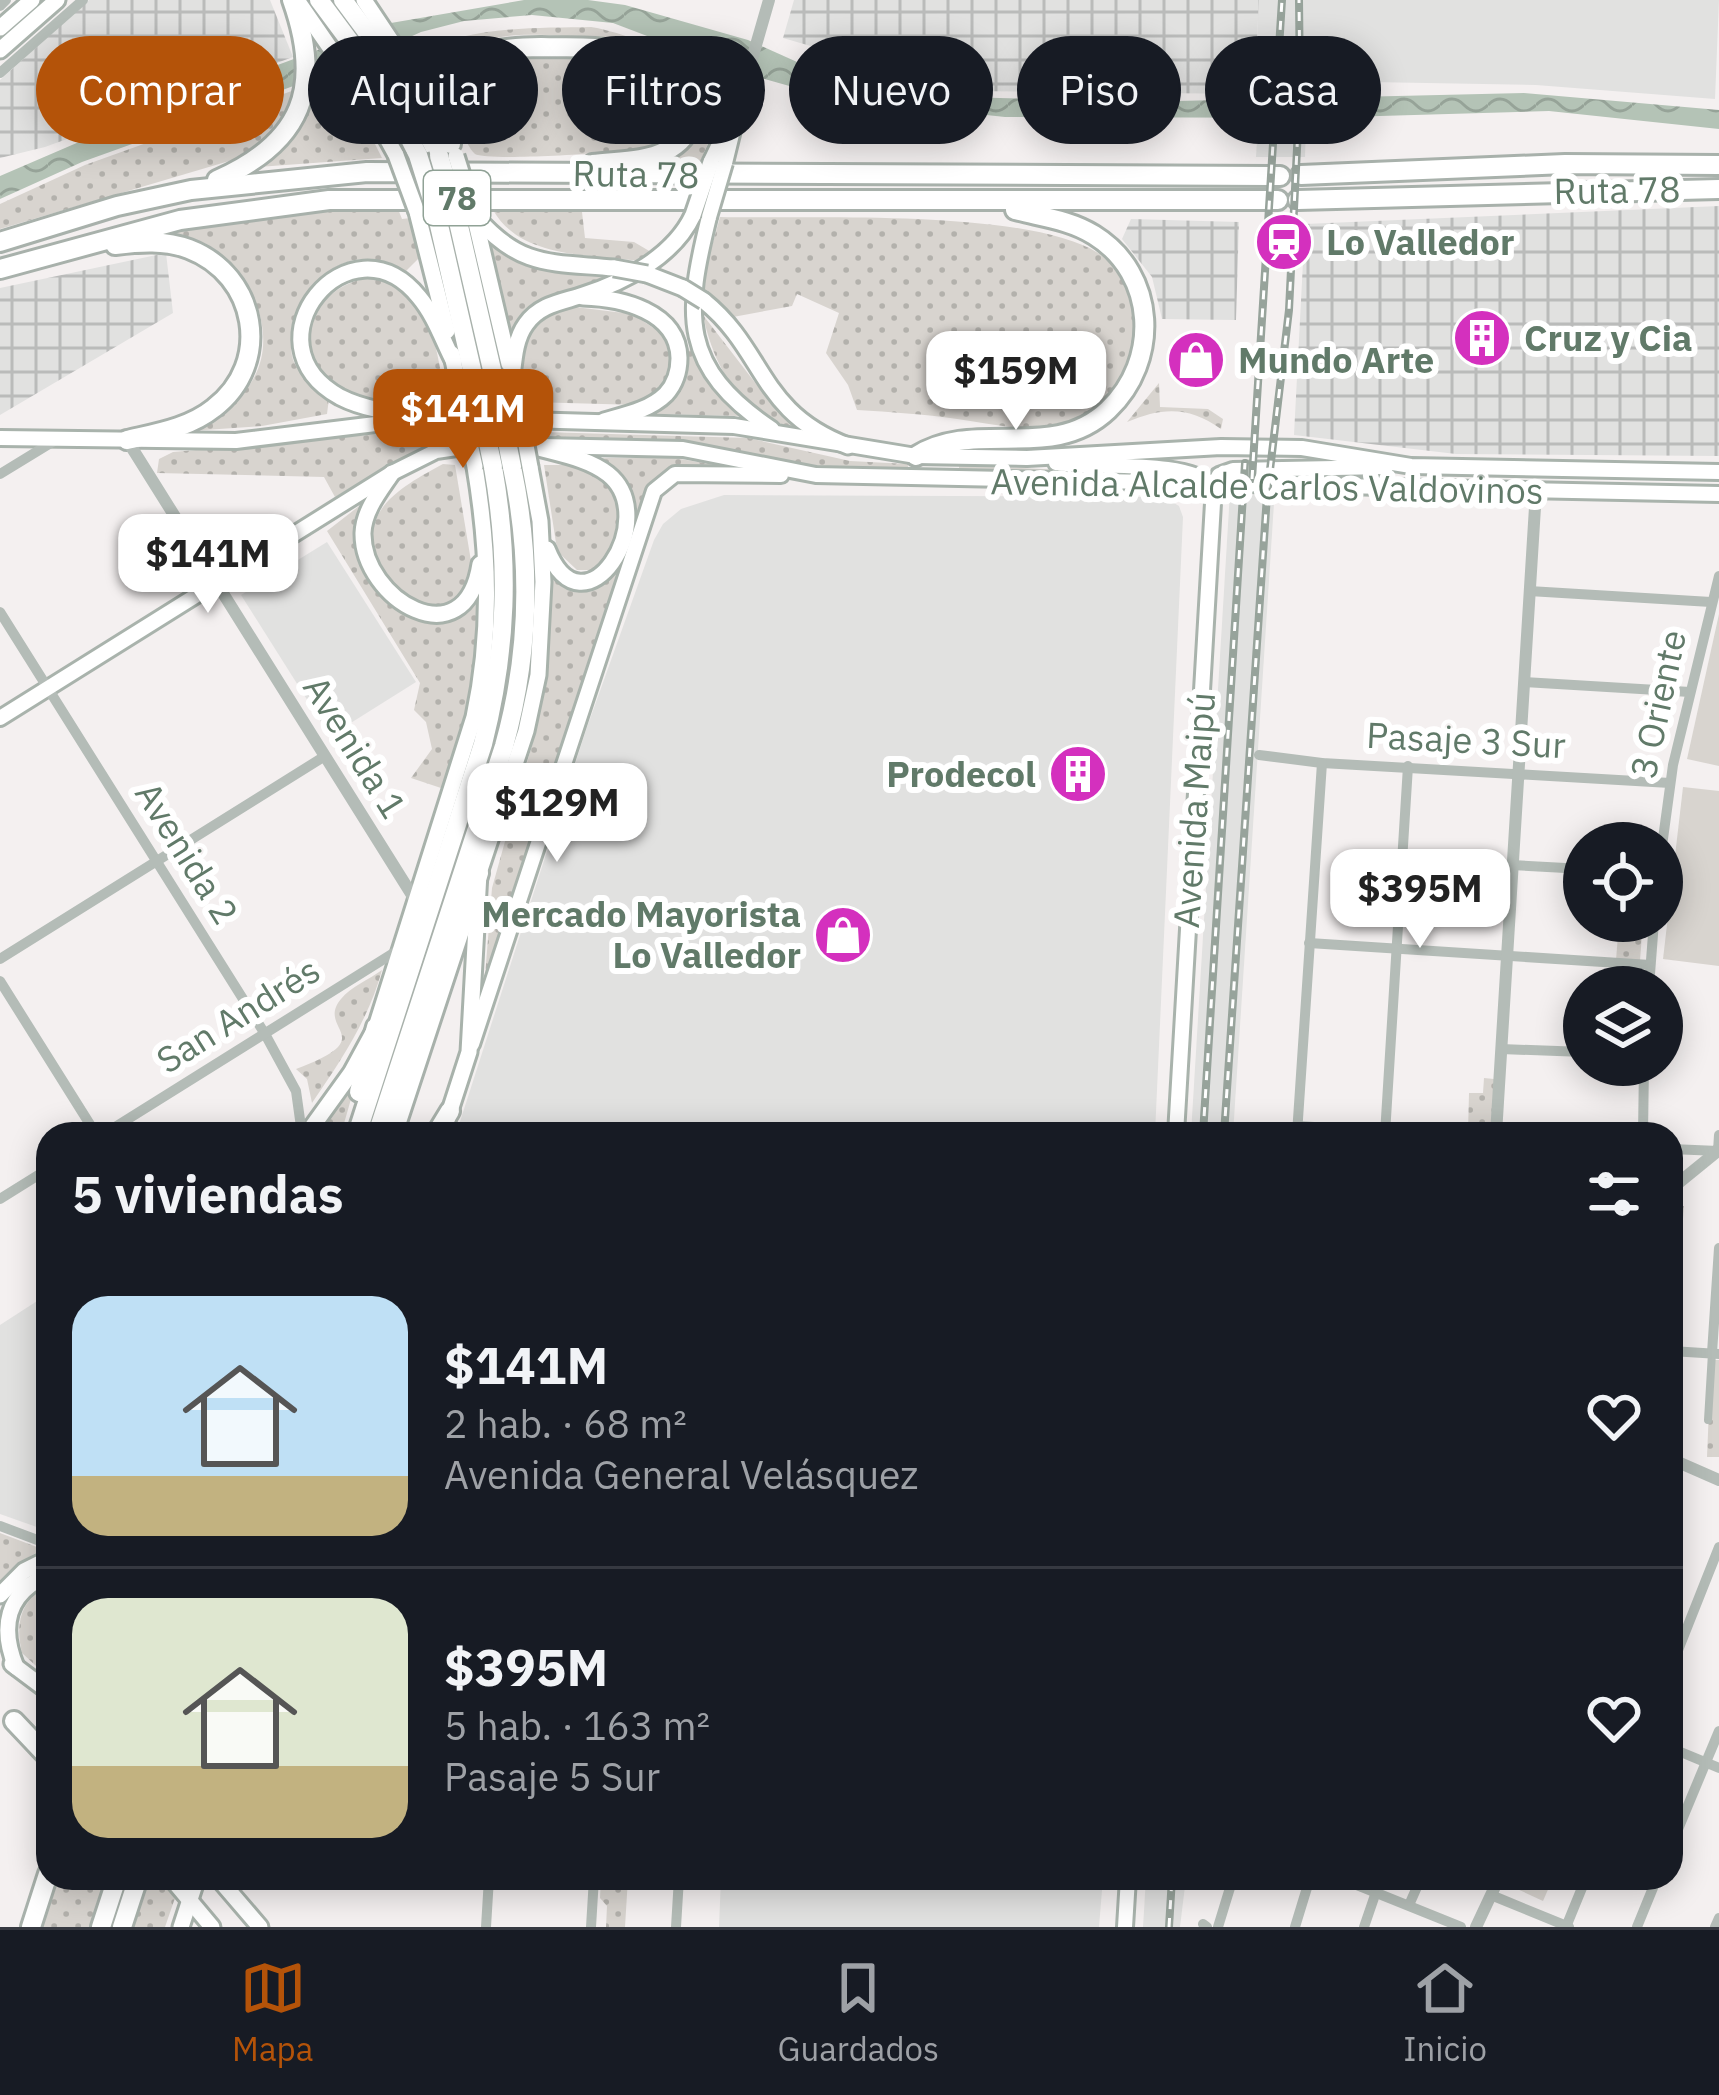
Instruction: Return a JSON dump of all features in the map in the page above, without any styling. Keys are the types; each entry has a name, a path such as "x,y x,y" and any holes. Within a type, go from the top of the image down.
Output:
{"highway":[{"path":"294,0 310,36"},
{"path":"320,0 358,23"},
{"path":"343,0 368,36"},
{"path":"381,1122 504,746 518,689 526,574 451,213 447,108 451,85 464,64 492,50 612,50 648,64 681,93 688,119 684,134 670,148 648,157 556,173"},
{"path":"190,190 268,151 294,120 308,73"},
{"path":"414,144 451,213"},
{"path":"444,144 449,152"},
{"name":"Ruta 78","path":"0,242 190,190 367,172 1290,176 1564,164 1719,164"},
{"name":"Ruta 78","path":"1298,200 1719,189"},
{"name":"Ruta 78","path":"0,268 180,220 329,200 1277,200"},
{"path":"916,456 948,440 1045,439 1078,432 1124,393 1142,355 1145,322 1140,292 1117,253 1073,224 987,203"},
{"path":"51,253 134,243 179,245 223,269 246,303 250,350 242,374 226,397 189,422 127,440"},
{"path":"361,1122 496,691 506,586 502,467"},
{"path":"397,1122 479,873"},
{"path":"350,1122 376,1027"},
{"path":"445,1122 450,1112"},
{"path":"7,1716 36,1745"},
{"path":"31,1927 43,1890"},
{"path":"100,1927 113,1890"},
{"path":"122,1927 134,1890"}],"main road":[{"path":"4,10 32,0"},
{"path":"0,50 57,0"},
{"path":"358,23 364,0"},
{"path":"390,144 451,213 520,256 647,274 704,301 728,324 783,406 808,427 848,446"},
{"path":"725,144 701,216 692,316 698,340 725,390 777,432"},
{"path":"451,213 454,362"},
{"path":"451,213 512,378"},
{"path":"488,396 512,378 526,322 550,305 580,296 664,253 701,216"},
{"path":"439,419 365,406 329,389 307,363 301,342 302,319 319,290 336,277 379,271 401,280 419,296 454,362 488,396 502,467 540,521 556,568 572,580 586,582 611,569 622,539 626,505 617,484 603,470 528,445"},
{"path":"580,296 645,310 668,327 678,350 676,376 663,397 604,421"},
{"name":"Avenida Alcalde Carlos Valdovinos","path":"0,438 236,441 439,419 604,421 734,426 916,456 1027,458 1302,448 1411,466 1719,472"},
{"name":"Avenida Alcalde Carlos Valdovinos","path":"0,718 392,473 445,449 528,445 682,449 816,475 1719,494"},
{"path":"1027,458 1083,466 1178,469 1200,475 1214,486 1219,475 1229,470 1411,466"},
{"path":"392,473 368,511 364,542 387,586 414,612 447,613 472,593 480,568 482,513 502,467"},
{"path":"1536,491 1570,469"},
{"path":"450,1112 654,491 668,477 684,473 816,475"},
{"name":"Avenida Maipú","path":"1177,1122 1214,486"},
{"path":"313,1122 352,1073 376,1027 469,736 481,682 488,601 482,513"},
{"path":"469,1052 479,873 535,692 543,618 540,521"},
{"path":"0,1595 36,1565"},
{"path":"16,1667 5,1635 8,1611 25,1588 36,1582"},
{"path":"0,1656 36,1682"},
{"path":"7,1716 36,1736"},
{"path":"181,1890 212,1927"},
{"path":"181,1927 193,1890"},
{"path":"228,1890 260,1927"},
{"path":"1125,1927 1127,1890"}],"street":[{"path":"0,73 83,0"},
{"path":"759,36 770,0"},
{"path":"0,474 57,439"},
{"name":"Avenida 1","path":"127,440 417,902"},
{"path":"1497,1122 1536,491"},
{"name":"3 Oriente","path":"1665,822 1719,576"},
{"path":"1529,591 1712,602"},
{"name":"Avenida 2","path":"0,612 265,1034 296,1091 302,1122"},
{"path":"1524,682 1690,692"},
{"name":"Pasaje 3 Sur","path":"1259,755 1322,763 1670,783"},
{"path":"0,959 325,756"},
{"path":"1298,1122 1322,763"},
{"path":"1386,1122 1408,766"},
{"path":"1512,865 1563,868"},
{"path":"1309,944 1650,965 1652,942"},
{"name":"San Andrés","path":"120,1122 403,947"},
{"path":"0,981 92,1122"},
{"path":"1501,1049 1563,1051"},
{"path":"1643,1122 1644,1086"},
{"path":"1719,1135 1719,1151"},
{"path":"1683,1150 1719,1151"},
{"path":"1683,1180 1719,1151"},
{"path":"0,1199 36,1176"},
{"path":"1708,1420 1719,1248"},
{"path":"1683,1352 1715,1354"},
{"path":"1683,1468 1719,1480"},
{"path":"0,1526 36,1540"},
{"path":"1683,1638 1719,1547"},
{"path":"1683,1818 1719,1731"},
{"path":"1683,1753 1719,1768"},
{"path":"486,1927 488,1890"},
{"path":"591,1927 593,1890"},
{"path":"676,1927 678,1890"},
{"path":"1218,1927 1229,1890"},
{"path":"1294,1927 1306,1890"},
{"path":"1371,1890 1461,1927"},
{"path":"1409,1905 1416,1890"},
{"path":"1476,1927 1493,1890"},
{"path":"1491,1894 1567,1927 1581,1890"},
{"path":"1636,1927 1653,1890"},
{"path":"1364,1927 1376,1892"},
{"path":"1715,1927 1719,1918"}],"shaded area":[{"path":"89,0 270,0 293,57 284,60 284,36 49,36"},
{"path":"794,0 1259,0 1257,36 1205,36 1205,94 1181,93 1181,36 1017,36 1017,92 993,91 993,36 783,38"},
{"path":"1259,0 1719,0 1715,99 1536,85 1381,82 1381,36 1257,36"},
{"path":"591,27 623,36 466,36"},
{"path":"36,48 36,144 53,144 0,158 0,80"},
{"path":"538,54 562,55 562,144 662,144 537,156 475,154 468,144 538,144"},
{"path":"300,88 284,119 284,94"},
{"path":"308,101 308,144 375,144 382,158 258,167 284,144"},
{"path":"144,144 266,144 246,156 0,229 0,204"},
{"path":"667,144 708,144 700,162 649,164"},
{"path":"1257,144 1305,144 1305,157 1256,157"},
{"path":"1719,206 1719,456 1456,454 1294,435 1305,224"},
{"path":"330,208 398,209 402,219 411,218 419,258 406,271 370,259 336,266 301,304 294,321 292,356 302,374 329,398 327,414 262,426 190,431 238,398 255,375 262,356 260,315 242,277 213,248 191,239 150,233"},
{"path":"493,210 582,212 585,238 634,242 651,252 639,261 538,246 505,226"},
{"path":"720,217 970,222 1065,239 1098,253 1127,288 1136,321 1131,360 1115,388 1093,412 1058,427 1018,428 857,410 848,385 826,353 839,313 797,294 792,306 733,317 700,289"},
{"path":"1131,219 1239,222 1236,320 1162,319 1152,277 1122,239"},
{"path":"491,242 523,261 612,272 538,302 528,311 513,350"},
{"path":"166,253 173,313 0,415 0,288"},
{"path":"382,277 423,314 435,343 446,398 425,398 424,403 365,399 333,385 317,368 309,332 315,315 341,288"},
{"path":"575,307 632,314 663,334 672,362 665,389 638,405 531,402 523,368 526,340 542,320"},
{"path":"703,315 773,406 800,430 762,414 734,388 715,354"},
{"path":"690,348 712,387 741,416 653,414 677,392"},
{"path":"1159,383 1160,407 1208,409 1223,419 1221,429 1198,416 1175,411 1127,422"},
{"path":"435,429 748,438 850,461 908,464 908,470 902,475 803,470 715,449 540,439 438,443 335,497 324,477 157,473 159,459 173,452"},
{"path":"598,458 674,458 752,471 680,472 655,482 645,492 484,989 492,888 546,679 552,572 575,580 605,580 620,564 629,535 628,482"},
{"path":"443,464 455,465 472,567 462,593 447,605 428,606 391,582 373,539 377,517 389,500"},
{"path":"544,465 574,465 609,479 618,526 612,548 597,570 577,570 559,553"},
{"path":"959,465 1192,476 959,475"},
{"path":"1230,492 1267,495 1274,503 1234,1122 1192,1122"},
{"path":"724,495 1164,497 1179,506 1183,517 1156,1122 460,1122 586,730 654,540 663,524 681,509"},
{"path":"363,503 354,530 358,557 389,603 421,620 439,621 460,614 483,589 469,710 444,789 411,778 432,749 426,722 414,710 420,683 327,531"},
{"path":"327,542 416,682 330,736 241,595"},
{"path":"1719,614 1719,766 1687,759"},
{"path":"1683,787 1719,791 1719,966 1663,959 1665,942 1683,942 1683,822 1679,822"},
{"path":"1617,942 1641,942 1640,966 1616,966"},
{"path":"382,970 362,1023 312,1103 307,1079 296,1069 336,1049 342,1041 335,1019 341,999"},
{"path":"359,1071 344,1122 323,1122"},
{"path":"1484,1078 1494,1079 1492,1122 1468,1122 1469,1093 1483,1093"},
{"path":"36,1302 36,1527 0,1514 0,1325"},
{"path":"1711,1360 1719,1360 1719,1457 1707,1457"},
{"path":"0,1533 36,1547 36,1553 0,1581"},
{"path":"36,1594 36,1666 22,1653 19,1632"},
{"path":"48,1890 104,1890 91,1927 37,1927"},
{"path":"146,1890 169,1890 175,1898 165,1927 133,1927"},
{"path":"600,1890 627,1890 625,1927 606,1927 607,1906"},
{"path":"721,1890 1102,1890 1099,1927 719,1927"},
{"path":"1145,1890 1185,1890 1180,1927 1143,1927"},
{"path":"1519,1890 1548,1890 1543,1901"}],"water":[{"path":"524,0 588,0 625,5 734,36 647,36 613,23 532,15 464,21 412,36 356,36 391,23"},
{"path":"765,48 789,58 789,86 765,79"},
{"path":"308,54 308,81 284,89 284,63"},
{"path":"1524,93 1719,110 1719,129 1549,111 1381,116 1381,96"},
{"path":"993,98 1017,99 1017,117 993,116"},
{"path":"1205,100 1205,118 1181,118 1181,101"},
{"path":"74,144 132,144 0,199 0,176"}],"railway":[{"path":"1252,479 1282,0"},
{"path":"1225,1122 1267,495 1289,310 1300,88 1299,0"},
{"path":"1204,1122 1245,463"},
{"path":"1169,1927 1171,1890"}],"place":[{"name":"Lo Valledor","path":"1284,242"},
{"name":"Cruz y Cia","path":"1482,338"},
{"name":"Mundo Arte","path":"1196,360"},
{"name":"Prodecol","path":"1078,774"},
{"name":"Mercado Mayorista Lo Valledor","path":"843,935"}]}
